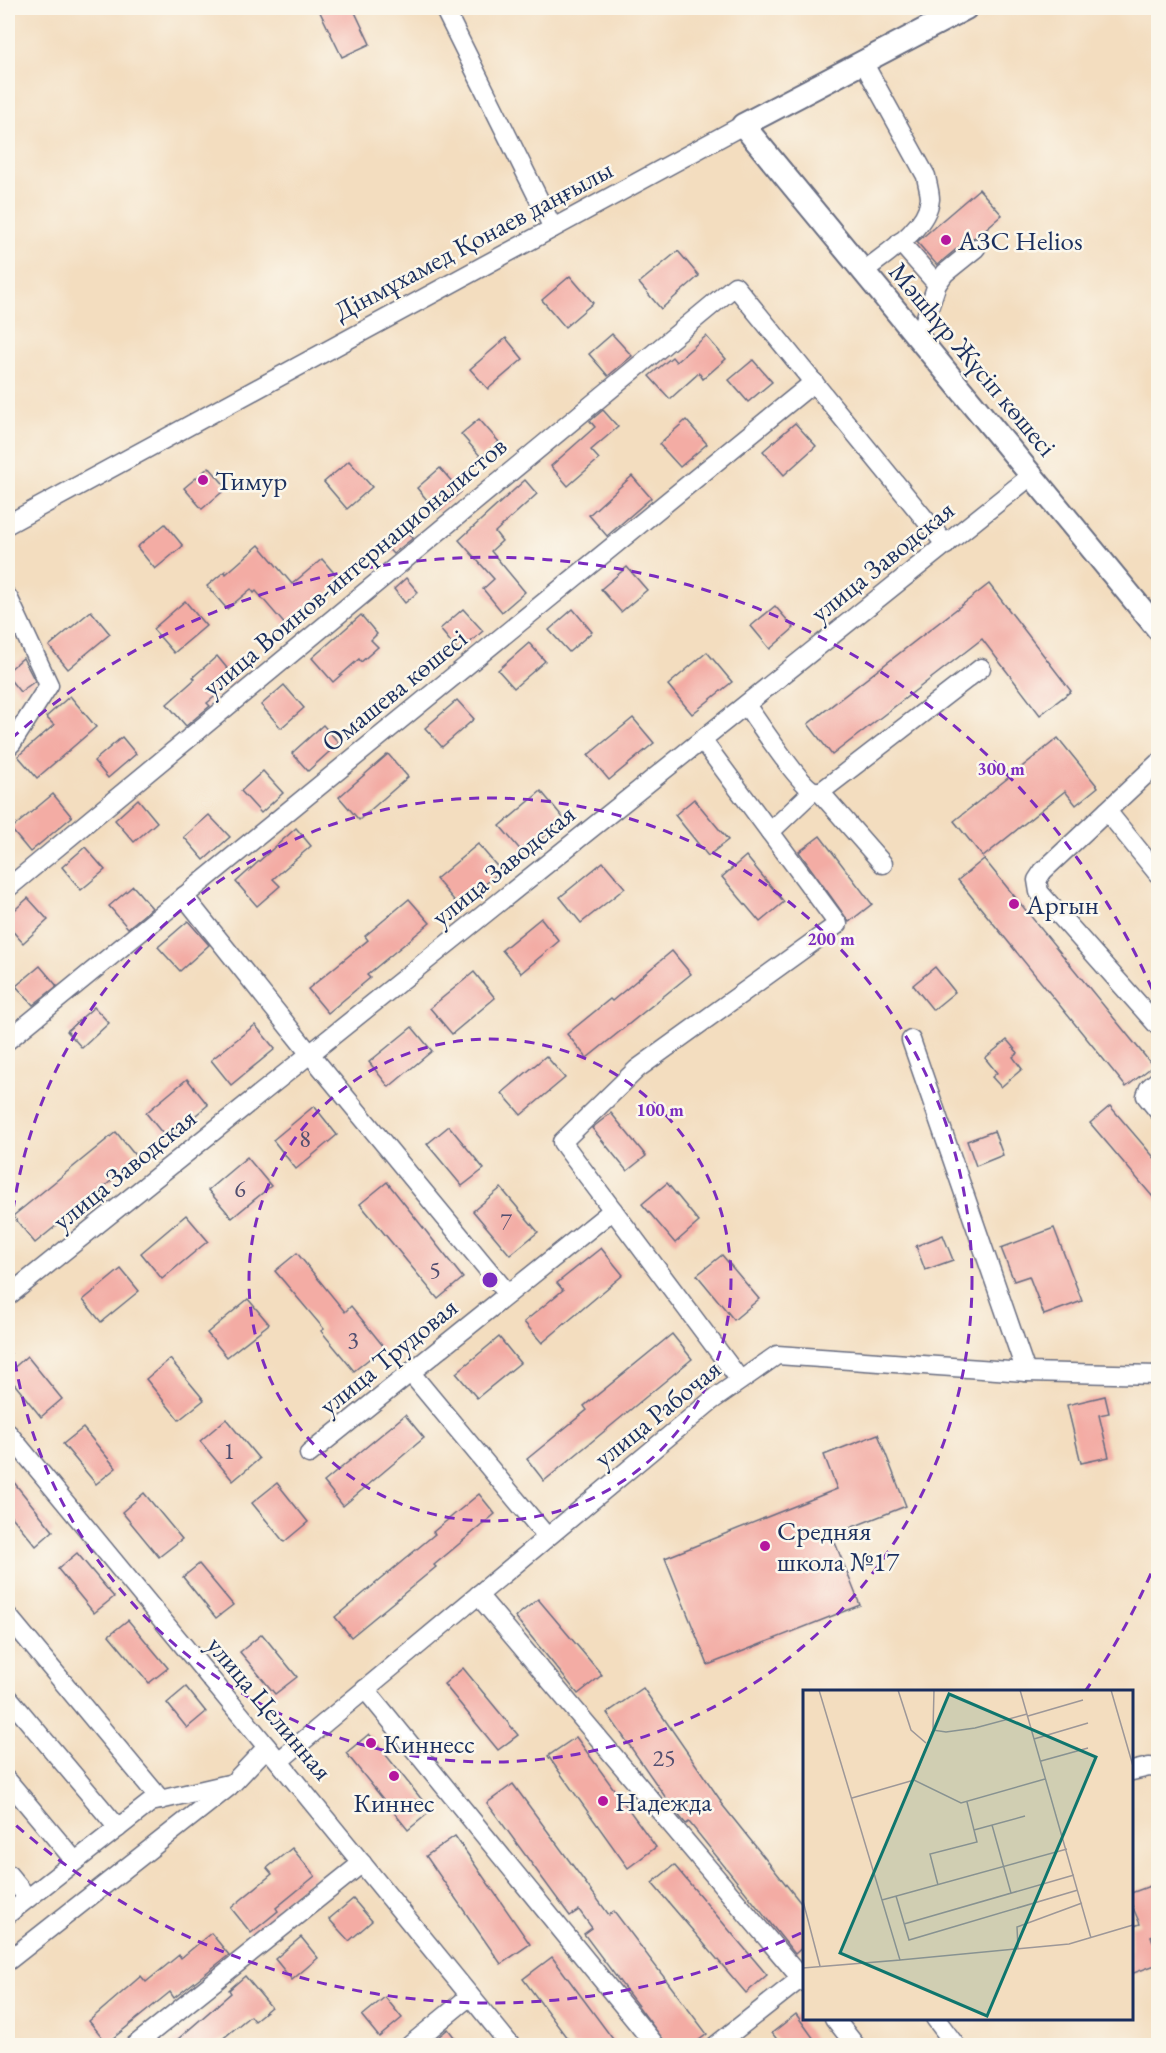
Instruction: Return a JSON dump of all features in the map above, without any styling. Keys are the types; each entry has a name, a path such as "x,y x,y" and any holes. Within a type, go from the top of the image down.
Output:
{"main road":[{"name":"Дінмұхамед Қонаев даңғылы","path":"743,125 966,8"},
{"name":"Мәшһүр Жүсіп көшесі","path":"743,125 1158,629"}],"street":[{"path":"444,8 553,228"},
{"path":"863,62 926,176 930,197 928,210 922,222 864,271"},
{"name":"Дінмұхамед Қонаев даңғылы","path":"8,524 743,125"},
{"path":"900,242 937,284"},
{"path":"919,338 937,284 945,273 976,248"},
{"name":"улица Воинов-интернационалистов","path":"8,888 735,286 814,382"},
{"path":"814,382 946,544"},
{"name":"Омашева көшесі","path":"8,1040 814,382"},
{"name":"улица Заводская","path":"8,1296 1032,475"},
{"path":"8,597 49,685 8,747"},
{"path":"770,832 816,791 823,790 981,668"},
{"path":"746,705 800,778 816,791 883,864"},
{"path":"702,740 838,924 637,1070 562,1142 740,1380"},
{"path":"1158,763 1043,871 1037,880 1039,892 1158,1026"},
{"path":"1107,811 1158,874"},
{"path":"184,896 310,1054 508,1294"},
{"path":"911,1040 1026,1372"},
{"path":"1158,1080 1149,1088 1146,1096 1158,1111"},
{"name":"улица Трудовая","path":"309,1454 613,1210"},
{"name":"улица Рабочая","path":"8,1961 233,1783 365,1689 711,1401 777,1355 1026,1372 1158,1375"},
{"path":"410,1372 547,1537"},
{"name":"улица Целинная","path":"8,1433 511,2046"},
{"path":"478,1594 803,1978"},
{"path":"8,1616 161,1800"},
{"path":"365,1689 656,2046"},
{"path":"8,1697 118,1828"},
{"path":"1133,1771 1149,1767 1158,1768"},
{"path":"8,1781 75,1861"},
{"path":"8,1914 151,1802 233,1783"},
{"path":"134,2046 362,1863"},
{"path":"8,1874 28,1898"},
{"path":"715,2046 803,1980"},
{"path":"409,2046 470,1996"},
{"path":"835,2020 856,2046"},
{"path":"936,2020 956,2046"}],"building":[{"path":"318,8 353,8 370,44 342,57"},
{"path":"979,189 1002,215 937,265 917,242"},
{"path":"678,251 699,276 661,309 639,283"},
{"path":"570,276 593,303 565,327 542,300"},
{"path":"612,334 632,356 608,376 589,354"},
{"path":"706,336 726,359 703,379 699,373 670,399 649,376 672,357 676,362"},
{"path":"506,338 523,359 488,389 470,369"},
{"path":"753,360 772,382 748,402 729,380"},
{"path":"603,410 618,427 591,450 599,459 568,486 551,466 595,427 590,421"},
{"path":"479,419 499,442 481,457 461,434"},
{"path":"686,420 707,444 680,467 659,444"},
{"path":"795,423 816,446 784,475 763,451"},
{"path":"349,461 372,487 347,509 324,482"},
{"path":"209,467 227,488 202,509 184,488"},
{"path":"440,468 461,492 437,512 417,488"},
{"path":"632,476 651,498 607,536 589,515"},
{"path":"525,480 537,494 495,532 502,541 491,551 525,592 502,612 483,589 494,579 459,540"},
{"path":"165,524 183,546 155,569 137,547"},
{"path":"403,526 413,538 393,554 383,543"},
{"path":"259,545 292,584 322,559 341,581 288,628 256,591 254,593 251,589 227,609 207,586 225,571 226,574"},
{"path":"627,567 647,590 621,612 601,589"},
{"path":"406,578 418,592 405,603 394,589"},
{"path":"989,584 1071,691 1040,715 982,639 832,755 808,724"},
{"path":"185,601 206,626 174,653 153,629"},
{"path":"775,606 794,628 770,649 751,626"},
{"path":"463,609 483,631 459,652 440,629"},
{"path":"573,609 592,632 569,652 549,630"},
{"path":"91,611 110,634 68,669 49,646"},
{"path":"361,615 377,634 371,640 378,647 361,662 359,659 333,682 312,658"},
{"path":"529,643 545,661 514,688 498,670"},
{"path":"707,652 732,682 692,714 668,685"},
{"path":"217,656 236,679 207,703 210,706 186,726 167,704"},
{"path":"23,658 35,681 20,692 8,677 8,671"},
{"path":"284,685 304,708 281,728 261,705"},
{"path":"70,696 96,727 37,778 18,756 54,725 46,717"},
{"path":"457,700 474,719 442,747 425,728"},
{"path":"633,718 654,743 609,780 588,755"},
{"path":"323,725 339,743 308,771 292,753"},
{"path":"122,737 136,754 108,778 94,761"},
{"path":"1058,738 1098,787 1076,805 1065,791 983,857 954,821"},
{"path":"388,754 408,777 359,820 339,797"},
{"path":"263,771 283,793 261,813 241,791"},
{"path":"541,791 565,820 523,853 500,826"},
{"path":"53,794 72,817 30,852 11,829"},
{"path":"138,799 157,822 134,842 115,820"},
{"path":"694,799 728,840 708,856 675,815"},
{"path":"209,815 230,837 204,860 184,837"},
{"path":"296,828 311,846 273,879 280,886 257,906 236,882"},
{"path":"820,836 872,904 849,922 799,852"},
{"path":"478,844 501,871 459,906 436,879"},
{"path":"85,847 105,870 81,890 62,867"},
{"path":"746,856 784,902 760,922 722,877"},
{"path":"984,859 1153,1066 1126,1087 958,880"},
{"path":"603,862 625,888 581,923 560,897"},
{"path":"133,886 152,908 128,928 109,906"},
{"path":"28,898 48,920 23,943 8,926 8,916"},
{"path":"409,899 430,923 367,975 370,978 328,1013 308,989 368,940 365,936"},
{"path":"541,918 559,941 521,973 502,950"},
{"path":"188,921 209,945 180,971 158,947"},
{"path":"672,951 691,974 587,1058 567,1034 610,999 612,1001"},
{"path":"40,966 57,986 33,1005 16,986"},
{"path":"935,967 955,992 933,1010 913,985"},
{"path":"474,972 495,998 452,1034 430,1008"},
{"path":"94,1007 109,1023 82,1048 67,1031"},
{"path":"255,1025 275,1049 231,1085 211,1060"},
{"path":"412,1027 432,1051 389,1087 369,1062"},
{"path":"1007,1040 1018,1053 1013,1057 1022,1069 1001,1087 992,1077 997,1073 985,1058"},
{"path":"546,1056 565,1078 521,1115 502,1093"},
{"path":"187,1079 208,1105 167,1139 146,1113"},
{"path":"314,1106 337,1135 296,1169 273,1140"},
{"path":"1110,1106 1158,1162 1158,1203 1090,1123"},
{"path":"611,1113 646,1156 627,1171 592,1128"},
{"path":"449,1126 484,1169 462,1186 427,1144"},
{"path":"994,1131 1003,1155 976,1166 967,1141"},
{"path":"116,1132 138,1159 35,1243 13,1216"},
{"path":"247,1157 271,1186 232,1218 208,1190"},
{"path":"387,1182 463,1278 438,1299 360,1204"},
{"path":"667,1183 699,1222 675,1243 642,1204"},
{"path":"501,1188 538,1232 510,1255 473,1211"},
{"path":"186,1215 208,1241 162,1279 141,1253"},
{"path":"1054,1228 1082,1301 1044,1315 1029,1276 1014,1281 1001,1248"},
{"path":"943,1235 953,1260 925,1270 916,1246"},
{"path":"601,1248 623,1275 542,1343 524,1322 563,1290 557,1283"},
{"path":"297,1253 345,1312 351,1306 384,1347 354,1371 321,1331 324,1329 275,1271"},
{"path":"722,1255 759,1299 734,1320 697,1275"},
{"path":"121,1269 139,1291 101,1322 83,1300"},
{"path":"248,1299 269,1324 227,1357 207,1333"},
{"path":"672,1334 692,1359 544,1481 527,1459 587,1410 584,1406"},
{"path":"499,1337 520,1363 477,1398 456,1373"},
{"path":"27,1356 62,1399 41,1417 8,1376 8,1373"},
{"path":"170,1359 204,1400 179,1420 146,1379"},
{"path":"1105,1396 1109,1413 1099,1415 1109,1457 1081,1463 1067,1405"},
{"path":"405,1415 424,1438 343,1506 324,1482"},
{"path":"226,1419 259,1459 233,1481 200,1441"},
{"path":"83,1428 116,1468 96,1484 63,1444"},
{"name":"Средняя школа №17","path":"878,1434 906,1506 832,1535 860,1605 708,1665 665,1558 837,1489 824,1455"},
{"path":"8,1475 53,1531 36,1546 8,1512"},
{"path":"277,1483 308,1522 284,1542 252,1503"},
{"path":"144,1493 182,1539 159,1557 122,1512"},
{"path":"479,1494 495,1514 434,1565 436,1567 351,1637 335,1617 435,1534 433,1532"},
{"path":"77,1553 114,1597 94,1613 58,1569"},
{"path":"199,1564 233,1605 216,1618 183,1577"},
{"path":"538,1599 602,1675 578,1694 515,1617"},
{"path":"128,1620 168,1668 149,1683 109,1635"},
{"path":"262,1634 297,1677 275,1694 240,1652"},
{"path":"463,1668 518,1735 498,1750 444,1684"},
{"path":"186,1687 206,1712 187,1728 167,1703"},
{"path":"643,1688 720,1802 803,1906 803,1947 795,1954 689,1822 686,1824 675,1811 607,1713"},
{"path":"369,1734 431,1811 408,1830 346,1753"},
{"path":"576,1737 656,1847 628,1868 548,1756"},
{"path":"513,1784 609,1915 614,1911 707,2034 691,2046 668,2046 584,1934 592,1928 579,1910 570,1916 487,1803"},
{"path":"455,1836 530,1944 501,1964 426,1856"},
{"path":"292,1848 315,1876 276,1908 278,1911 251,1933 231,1908 272,1874 267,1868"},
{"path":"674,1865 767,1975 746,1993 652,1883"},
{"path":"1158,1883 1158,1933 1151,1936 1158,1956 1158,1964 1133,1973 1133,1926 1140,1924 1133,1908 1133,1892"},
{"path":"353,1899 372,1921 349,1941 329,1919"},
{"path":"211,1933 229,1955 174,1998 170,1992 107,2043 89,2021 141,1976 146,1982 179,1955 181,1958"},
{"path":"301,1937 318,1958 292,1980 275,1959"},
{"path":"552,1957 618,2046 573,2046 523,1979"},
{"path":"245,1976 271,2007 254,2021 250,2016 214,2046 170,2046 231,1993 229,1990"},
{"path":"385,1997 402,2018 379,2037 362,2016"},
{"path":"796,2014 819,2046 782,2046 772,2033"},
{"path":"448,2029 461,2046 427,2046"}],"place":[{"name":"АЗС Helios","path":"946,240"},
{"name":"Тимур","path":"203,480"},
{"name":"Аргын","path":"1014,904"},
{"name":"Средняя школа №17","path":"765,1546"},
{"name":"Киннесс","path":"371,1743"},
{"name":"Киннес","path":"394,1776"},
{"name":"Надежда","path":"603,1801"}]}
